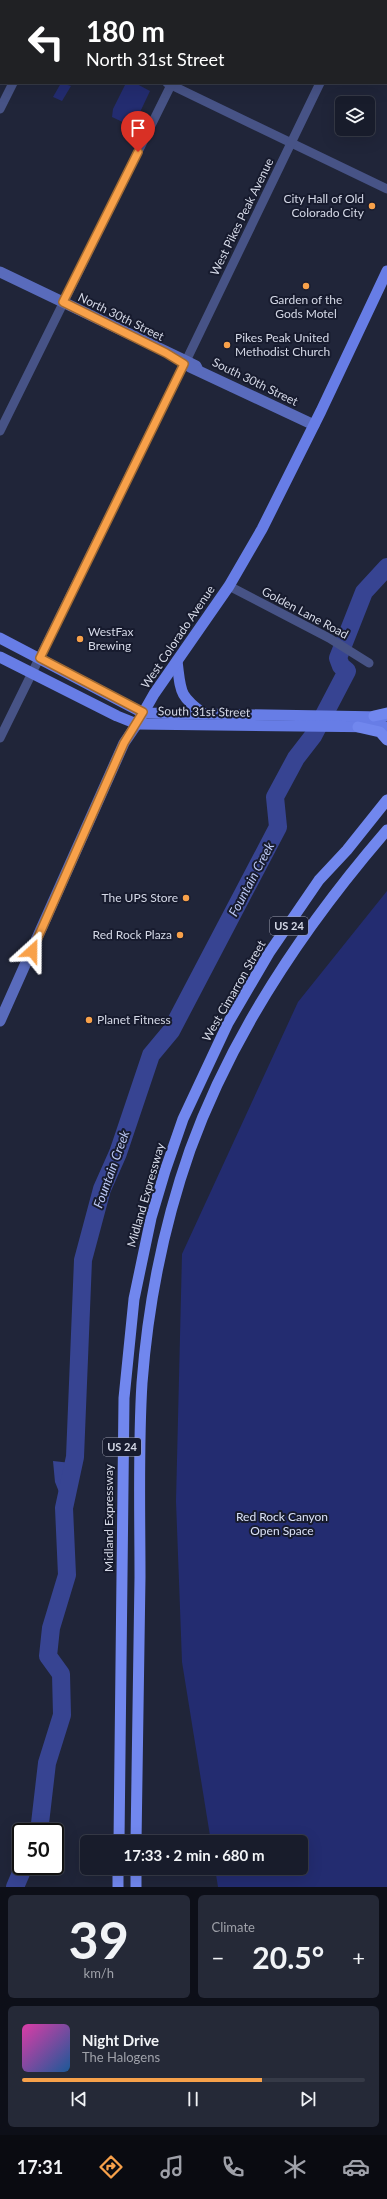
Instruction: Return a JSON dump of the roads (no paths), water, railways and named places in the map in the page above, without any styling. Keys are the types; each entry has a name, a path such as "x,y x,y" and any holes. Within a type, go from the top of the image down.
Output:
{"highway":[{"path":"374,716 387,713"},
{"path":"358,727 380,732 387,740"},
{"path":"347,850 387,792"},
{"name":"West Cimarron Street","path":"208,1064 231,1017 269,953 319,880 347,850 387,800"},
{"name":"US 24","path":"136,1835 140,1440 145,1354 156,1281 173,1206 200,1125 224,1071 257,1008 292,952 387,830"},
{"name":"Midland Expressway","path":"119,1835 122,1462 125,1379 130,1332 146,1241 158,1194 183,1119 208,1064"},
{"path":"118,1875 118,1887"},
{"path":"136,1875 136,1887"}],"main road":[{"name":"West Colorado Avenue","path":"0,1021 124,743 177,661 229,586 262,529 314,425 387,271"},
{"name":"North 30th Street","path":"0,272 185,363"},
{"name":"South 30th Street","path":"185,363 314,425"},
{"path":"0,638 143,712"},
{"name":"South 31st Street","path":"0,657 117,716 137,724 341,721 374,716 387,717"},
{"path":"177,661 180,687 187,701 204,714"},
{"name":"South 31st Street","path":"143,712 204,714 299,721"},
{"name":"South 31st Street","path":"341,721 358,727 387,728"}],"street":[{"path":"0,109 12,84"},
{"path":"0,432 170,84 387,189"},
{"name":"West Pikes Peak Avenue","path":"0,738 185,363 320,84"},
{"name":"Golden Lane Road","path":"229,586 331,639 369,663"}],"water":[{"path":"53,1461 80,1464 77,1486 69,1503 63,1502 55,1482"}],"waterway":[{"name":"Fountain Creek","path":"40,1823 47,1763 62,1715 61,1674 48,1656 51,1628 67,1575 64,1508 75,1457 83,1260 102,1189 118,1153 151,1055 171,1031 278,827 275,797 296,758 313,736 347,671 341,666 338,658 364,592 387,567"},
{"name":"Fountain Creek","path":"15,1887 20,1875"}],"place":[{"name":"City Hall of Old Colorado City","path":"372,206"},
{"name":"Garden of the Gods Motel","path":"306,286"},
{"name":"Pikes Peak United Methodist Church","path":"227,345"},
{"name":"WestFax Brewing","path":"80,639"},
{"name":"The UPS Store","path":"186,898"},
{"name":"Red Rock Plaza","path":"180,935"},
{"name":"Planet Fitness","path":"89,1020"}],"park label":[{"name":"Red Rock Canyon Open Space","path":"282,1524"}]}
